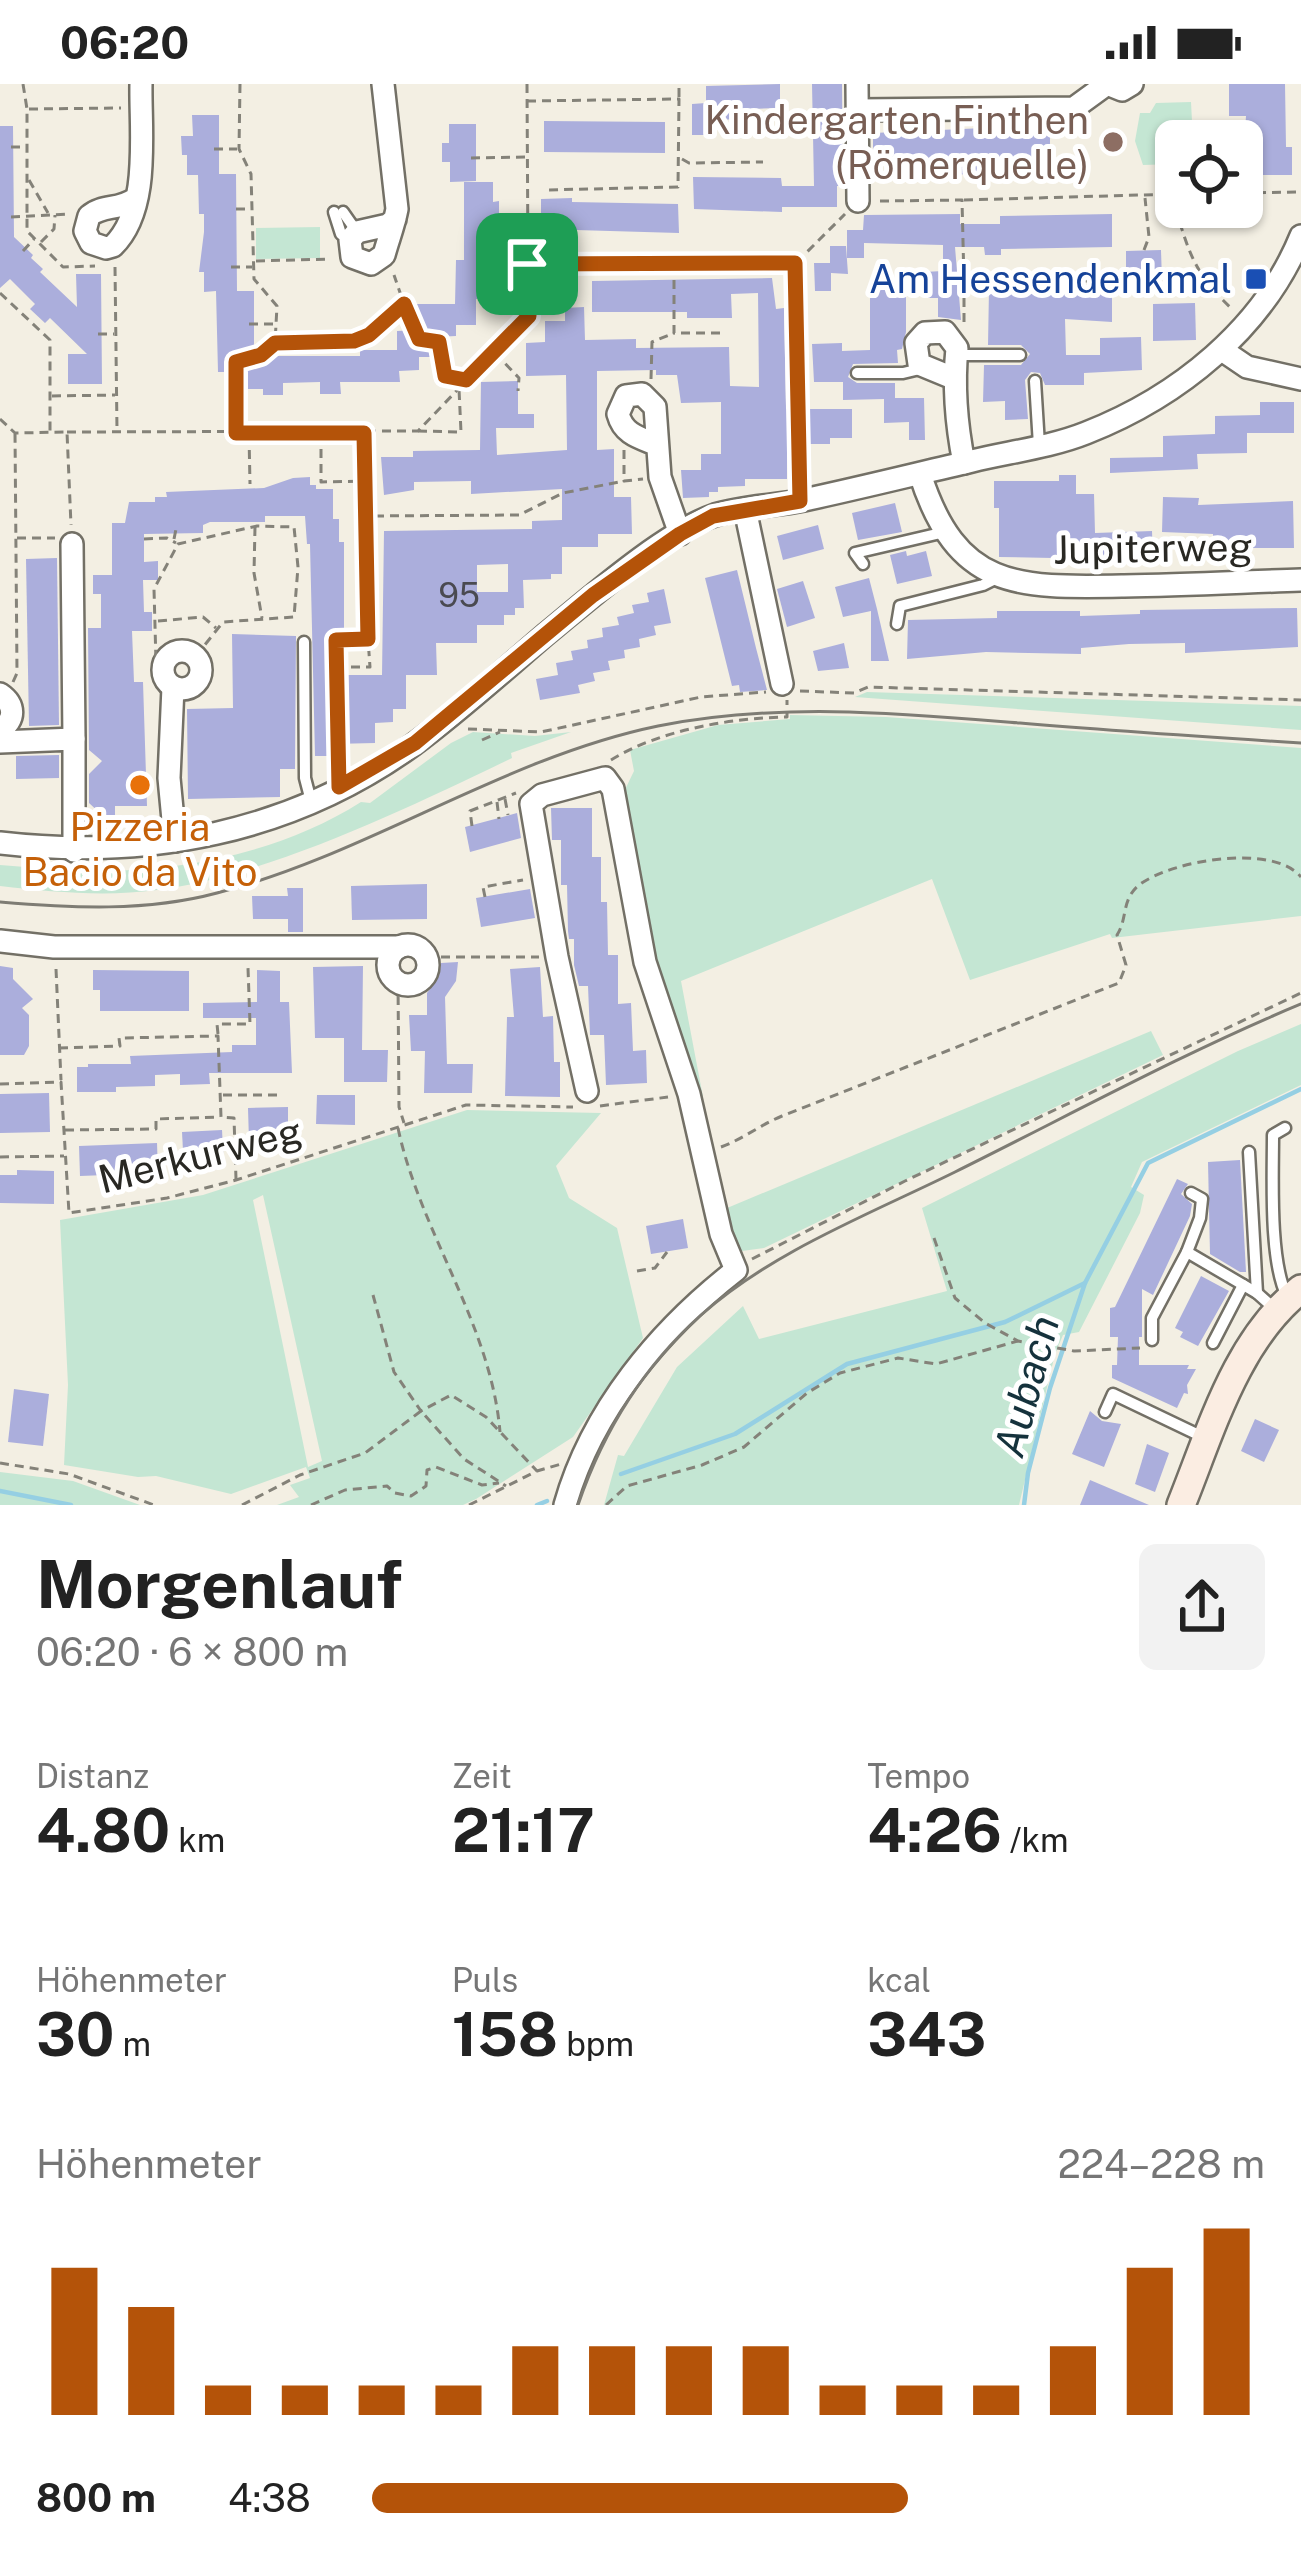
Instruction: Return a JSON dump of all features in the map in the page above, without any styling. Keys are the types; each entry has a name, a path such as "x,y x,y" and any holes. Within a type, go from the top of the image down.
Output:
{"main road":[{"path":"1181,1505 1244,1357 1281,1298"}],"street":[{"path":"136,198 124,207 102,208 89,216 85,231 91,243 113,246 124,232 136,198 140,84"},
{"path":"383,84 395,172 395,219 385,255 364,265 352,256 350,244 395,219"},
{"path":"857,84 858,201"},
{"path":"858,110 1075,108 1107,84 1122,90 1132,84"},
{"path":"0,843 74,851 176,841 228,832 311,801 415,743 593,595 713,516 800,501 1084,434 1137,409 1222,350 1275,285 1301,236"},
{"path":"955,358 924,368 915,357 919,337 938,330 955,358 956,424 964,463"},
{"path":"1222,350 1247,367 1301,379"},
{"path":"655,444 625,430 618,414 620,402 634,394 649,399 657,420 660,477 680,534"},
{"name":"Jupiterweg","path":"920,474 945,532 975,563 999,577 1048,588 1301,580"},
{"path":"745,509 781,689"},
{"path":"72,544 74,851"},
{"path":"176,841 169,778 168,682 185,689 196,684 202,667 196,656"},
{"path":"0,729 12,718 4,697"},
{"path":"0,742 74,740"},
{"path":"566,1505 580,1461 656,1342 736,1270 721,1234 689,1094 645,962 607,770 534,799 531,810 531,878 587,1090"},
{"path":"0,940 55,947 412,945 426,957 421,980 398,981 390,972 388,961 400,947"}],"lane":[{"path":"338,212 350,244"},
{"path":"955,358 1020,355"},
{"path":"857,374 924,368"},
{"path":"1034,381 1039,445"},
{"path":"862,564 855,553 945,532"},
{"path":"897,624 900,606 999,577"},
{"path":"304,642 305,778 311,801"},
{"path":"1281,1298 1273,1136 1285,1128"},
{"path":"1249,1152 1281,1298"},
{"path":"1152,1340 1152,1318 1200,1217 1202,1198 1191,1193"},
{"path":"1186,1252 1243,1285 1281,1298"},
{"path":"1213,1343 1243,1285"},
{"path":"1105,1412 1113,1394 1208,1439"}],"path":[{"path":"22,84 27,109 27,231 63,266 98,266"},
{"path":"240,84 239,149 251,174 254,279 277,306 275,343"},
{"path":"527,84 529,316"},
{"path":"544,190 678,187 679,84"},
{"path":"527,101 679,99"},
{"path":"27,109 140,108"},
{"path":"11,147 27,147"},
{"path":"214,149 239,149"},
{"path":"471,158 527,157"},
{"path":"680,158 689,163 764,162"},
{"path":"27,179 52,214 53,229 40,244"},
{"path":"1263,193 1301,192"},
{"path":"527,264 795,263 858,201 1155,195"},
{"path":"1144,250 1149,237 1143,213 1145,196"},
{"path":"955,358 964,336 962,200"},
{"path":"236,209 253,209"},
{"path":"10,217 89,216"},
{"path":"499,217 527,217"},
{"path":"1182,228 1191,261 1212,290 1246,322"},
{"path":"23,250 34,238"},
{"path":"232,267 350,244"},
{"path":"113,246 117,433"},
{"path":"385,255 419,339 439,342 445,376 466,380"},
{"path":"418,431 580,263"},
{"path":"674,263 674,333"},
{"path":"795,263 800,501"},
{"path":"492,276 528,276"},
{"path":"964,282 1102,281"},
{"path":"0,293 50,340 50,431"},
{"path":"236,433 236,362 261,355 275,343 354,341 369,335 404,304"},
{"path":"249,324 276,324"},
{"path":"649,399 652,342 674,333 722,333"},
{"path":"98,334 116,334"},
{"path":"494,352 519,378 518,391"},
{"path":"0,419 15,433 461,432 459,388"},
{"path":"50,396 117,395"},
{"path":"624,482 625,430"},
{"path":"15,538 72,538 68,432"},
{"path":"4,697 17,673 15,433"},
{"path":"249,433 250,484"},
{"path":"321,433 321,482 365,481"},
{"path":"336,667 370,667 364,433"},
{"path":"364,516 519,514 563,493 660,477"},
{"path":"255,526 254,573 263,620"},
{"path":"144,538 175,542 255,526 294,526 298,567 294,617 223,622 196,656"},
{"path":"168,682 156,662 154,589 176,529"},
{"path":"155,622 203,617 218,629"},
{"path":"339,787 336,640 368,639"},
{"path":"468,729 566,729 701,697 781,689 854,693 868,687 1301,700"},
{"path":"607,770 628,749 718,722 787,717"},
{"path":"482,740 502,731"},
{"path":"472,826 470,811 521,792 534,799"},
{"path":"505,797 508,815"},
{"path":"497,800 499,819"},
{"path":"702,1153 976,1036 1119,983 1126,965 1117,935 1126,900 1138,886 1161,873 1249,858 1280,862 1301,877"},
{"path":"485,897 483,887 531,878"},
{"path":"522,890 531,878"},
{"path":"501,884 502,894"},
{"name":"Merkurweg","path":"55,947 69,1213 167,1198 466,1105 486,1106"},
{"path":"221,1118 218,1024 250,1024 248,949"},
{"path":"426,957 532,957"},
{"path":"398,981 399,1107 405,1124"},
{"path":"736,1270 905,1181 1301,993"},
{"path":"59,1048 120,1046 119,1038 218,1036"},
{"path":"0,1084 61,1082"},
{"path":"220,1095 282,1095"},
{"path":"63,1130 156,1129 156,1119 234,1118 236,1180"},
{"path":"397,1126 406,1167 446,1256 486,1366 500,1432"},
{"name":"Merkurweg","path":"0,1156 64,1156"},
{"path":"934,1238 955,1298 985,1323 1018,1341 1075,1351 1151,1348 1152,1340"},
{"path":"637,1271 655,1268 667,1252"},
{"path":"373,1295 394,1372 421,1412 464,1459 503,1484"},
{"path":"606,1505 627,1486 745,1447 807,1394 840,1373 898,1358 936,1364 1018,1341"},
{"path":"242,1505 300,1475 365,1453 452,1395 486,1417 537,1471"},
{"path":"470,1505 503,1484 580,1461"},
{"path":"0,1463 69,1474 154,1505"},
{"path":"311,1505 354,1488 386,1486 411,1496 426,1486 428,1470 436,1467 482,1485 503,1484"}],"green space":[{"path":"1191,102 1192,120 1155,120 1155,165 1143,165 1135,141 1140,113 1150,113 1156,103"},
{"path":"320,227 320,258 256,259 256,228"},
{"path":"867,692 1301,706 1301,730 855,697"},
{"path":"790,715 886,717 1301,748 1301,916 1112,938 1110,934 970,980 932,879 681,981 703,1097 692,1088 659,994 620,800 634,771 630,750 718,725 790,719"},
{"path":"473,732 535,736 571,732 511,753 512,758 384,818 245,870 137,892 0,886 0,865 64,870 68,878 78,877 78,871 152,869 260,848 361,802 370,803"},
{"path":"1301,1024 1301,1085 1142,1162 1131,1187 1144,1195 1140,1213 1079,1332 1063,1335 1055,1354 1019,1505 604,1505 618,1455 624,1456 677,1367 743,1306 759,1339 947,1291 922,1208"},
{"path":"1151,1031 1163,1055 764,1248 742,1251 731,1241 720,1211"},
{"path":"467,1110 601,1113 556,1166 569,1198 617,1228 643,1338 573,1437 463,1505 277,1505 299,1497 290,1485 310,1478 306,1467 231,1494 156,1476 64,1465 68,1385 60,1220 203,1195","holes":["263,1195 322,1461 308,1467 253,1200"]},
{"path":"0,1472 73,1481 140,1505 0,1505"}],"building":[{"path":"780,84 780,108 751,109 751,119 707,120 707,135 692,135 692,104 706,103 706,86"},
{"path":"812,84 842,84 843,186 837,186 837,207 782,207 782,212 694,209 693,177 781,178 782,186 814,186"},
{"path":"1229,84 1285,84 1286,147 1292,147 1292,175 1263,175 1263,120 1229,116"},
{"path":"192,115 219,115 219,174 236,174 237,291 254,291 254,350 261,350 261,356 360,356 360,350 397,350 397,331 416,330 416,304 455,304 456,260 464,260 464,182 493,182 493,202 499,201 499,221 494,221 495,298 476,299 476,325 456,325 456,336 436,337 436,357 419,357 419,370 399,371 400,382 340,382 341,394 320,394 320,382 283,383 283,395 243,389 243,372 218,372 216,291 204,292 204,272 199,272 204,214 199,214 198,175 187,175 181,136 193,136"},
{"path":"544,121 665,122 665,153 544,152"},
{"path":"449,124 476,124 476,181 450,182 450,162 442,162"},
{"path":"1050,125 1050,175 915,174 915,165 873,165 873,133"},
{"path":"0,126 13,126 14,237 33,255 43,269 40,272 77,307 76,274 101,274 102,384 68,384 68,354 87,354 50,318 45,323 30,309 35,304 10,279 0,288"},
{"path":"572,198 572,202 678,204 679,233 541,229 541,199"},
{"path":"960,214 960,224 1000,224 1000,216 1112,214 1112,247 1001,249 1001,255 985,255 984,247 955,247 961,320 938,317 938,298 924,298 924,272 943,271 943,245 864,243 864,258 847,258 847,230 863,230 864,215"},
{"path":"830,246 846,246 848,274 831,273 831,291 815,291 814,263 830,263"},
{"path":"1161,250 1162,281 1126,282 1126,251"},
{"path":"772,278 776,309 784,308 786,409 852,409 852,438 830,438 830,444 787,444 787,479 745,479 745,486 718,487 709,497 683,498 681,470 701,470 701,454 721,454 721,402 681,403 677,375 656,375 656,370 597,371 597,450 614,449 614,497 631,497 632,534 598,534 598,547 562,547 562,574 523,580 524,608 515,608 515,615 504,615 504,625 477,625 477,643 436,643 437,675 406,675 406,709 393,709 393,722 375,723 375,743 333,744 333,756 315,756 310,544 305,516 210,522 203,525 203,533 144,534 144,562 158,561 158,580 143,580 144,612 152,612 152,631 132,631 134,682 143,682 147,806 115,806 115,815 102,815 89,803 89,774 102,761 89,750 88,628 101,628 101,594 93,594 93,575 112,575 112,523 125,523 129,502 155,502 155,497 167,497 166,492 264,488 293,478 310,477 316,489 333,489 333,519 339,519 339,542 344,542 344,636 332,636 332,675 382,675 384,531 532,529 532,521 562,520 562,489 471,494 471,481 414,482 414,490 384,495 381,457 413,457 413,451 480,450 481,382 518,381 518,414 534,414 534,428 496,428 497,455 567,450 566,375 526,376 526,343 545,342 545,321 565,321 565,308 584,307 585,340 636,339 636,348 729,347 730,386 759,387 758,293 731,294 732,318 687,318 687,312 592,312 592,281","holes":["508,564 508,592 477,592 477,565"]},
{"path":"870,287 906,287 902,349 897,350 898,363 853,364 848,377 857,383 895,383 895,398 924,398 925,440 909,440 909,422 884,423 884,399 843,400 843,382 814,382 812,344 842,343 842,351 870,350"},
{"path":"1028,288 1029,294 1112,289 1112,322 1065,319 1066,355 1100,355 1100,338 1141,337 1142,370 1084,373 1084,385 1045,385 1040,373 1031,372 1025,380 1028,419 1005,420 1005,401 983,402 984,365 1021,365 1030,354 1021,345 988,345 989,289"},
{"path":"1195,303 1196,340 1153,341 1153,304"},
{"path":"1260,402 1294,402 1294,433 1247,433 1247,453 1197,454 1198,469 1110,473 1110,458 1163,457 1163,436 1215,434 1215,416 1260,415"},
{"path":"1059,475 1076,475 1076,494 1094,494 1095,533 1152,531 1153,560 999,557 994,481 1059,481"},
{"path":"1163,497 1199,498 1198,505 1293,501 1294,548 1213,548 1213,534 1162,532"},
{"path":"895,503 902,532 858,540 852,513"},
{"path":"818,525 824,549 783,560 777,536"},
{"path":"906,551 907,556 926,551 932,576 897,584 890,555"},
{"path":"57,558 59,725 29,726 26,559"},
{"path":"737,570 767,690 740,692 739,685 732,686 705,578"},
{"path":"869,578 889,661 871,661 871,611 843,617 835,587"},
{"path":"803,581 815,618 787,627 777,589"},
{"path":"664,589 671,623 654,626 656,635 639,639 640,647 624,650 625,658 608,661 610,670 593,673 595,681 578,685 580,693 540,700 536,679 558,675 556,663 573,660 571,651 588,648 587,640 603,637 602,628 619,625 617,617 634,613 632,605 649,602 647,593"},
{"path":"1297,608 1298,647 1185,653 1185,643 1129,644 1081,648 1081,654 986,652 907,659 908,620 997,618 997,611 1080,611 1080,616 1140,614 1140,610"},
{"path":"232,634 296,636 295,769 280,769 280,797 188,799 187,709 233,708"},
{"path":"844,643 849,668 818,671 813,651"},
{"path":"59,755 59,778 16,779 16,756"},
{"path":"551,808 592,808 592,857 601,857 608,955 618,955 618,1004 631,1003 633,1051 646,1050 647,1083 606,1085 604,1035 590,1035 588,986 579,986 574,965 567,885 561,885 561,840 552,840"},
{"path":"517,813 521,838 470,852 465,827"},
{"path":"427,884 427,919 352,920 351,886"},
{"path":"287,888 303,888 303,932 288,932 288,919 253,919 252,896 288,896"},
{"path":"530,889 535,918 481,927 476,898"},
{"path":"458,962 456,981 445,997 447,1064 473,1064 472,1093 424,1093 425,1051 411,1051 409,1015 427,1015 427,993 439,976 441,963"},
{"path":"0,966 13,968 13,979 33,999 22,1008 29,1015 29,1046 24,1055 0,1055"},
{"path":"363,966 362,1050 388,1050 387,1082 344,1082 344,1038 315,1038 313,967"},
{"path":"540,967 543,1017 553,1016 560,1097 505,1096 507,1017 514,1017 510,969"},
{"path":"93,970 189,971 189,1011 100,1011"},
{"path":"257,970 280,971 280,1002 289,1002 292,1073 209,1073 210,1084 180,1085 180,1074 155,1075 155,1086 77,1092 77,1067 88,1064 131,1064 130,1056 232,1052 232,1045 256,1045 256,1018 203,1018 203,1003 257,1002"},
{"path":"49,1093 50,1132 0,1133 0,1094"},
{"path":"317,1095 355,1095 355,1125 316,1124"},
{"path":"288,1107 288,1140 249,1141 248,1108"},
{"path":"222,1130 224,1167 184,1169 182,1132"},
{"path":"157,1143 158,1173 80,1176 79,1146"},
{"path":"1240,1160 1246,1272 1210,1254 1208,1162"},
{"path":"17,1170 54,1171 54,1204 0,1203 0,1175 17,1175"},
{"path":"1177,1179 1188,1184 1181,1194 1192,1204 1190,1216 1153,1295 1142,1289 1139,1365 1196,1369 1187,1385 1188,1394 1184,1393 1177,1408 1112,1378 1118,1337 1110,1337 1110,1308 1115,1307"},
{"path":"683,1219 688,1248 651,1254 646,1226"},
{"path":"1201,1276 1229,1291 1198,1346 1180,1337 1183,1332 1175,1328"},
{"path":"14,1389 49,1394 43,1446 8,1442"},
{"path":"1090,1411 1102,1421 1121,1424 1104,1467 1072,1454"},
{"path":"1255,1419 1279,1430 1264,1462 1241,1451"},
{"path":"1147,1444 1169,1453 1155,1492 1135,1484"},
{"path":"1090,1480 1149,1505 1080,1505"}],"waterway":[{"name":"Aubach","path":"1024,1505 1050,1388 1085,1283 1148,1163 1301,1089"},
{"name":"Aubach","path":"621,1474 735,1434 847,1364 1005,1322 1085,1283"},
{"path":"0,1491 71,1505"},
{"path":"537,1505 547,1501"}],"tram line":[{"path":"0,902 136,906 217,893 328,855 545,760 658,726 703,719 793,712 884,713 1301,743"},
{"path":"578,1505 600,1452 643,1379 680,1335 729,1292 823,1235 1301,1004"}],"place":[{"name":"Kindergarten Finthen (Römerquelle)","path":"1113,142"},
{"name":"Am Hessendenkmal","path":"1256,279"},
{"name":"Pizzeria Bacio da Vito","path":"140,785"}],"route":[{"path":"795,263 800,501 713,516 680,534 593,595 415,743 339,787 336,640 368,639 364,433 236,433 236,362 261,355 275,343 354,341 369,335 404,304 419,339 439,342 442,373 466,380 529,316 527,264 795,263"}]}
